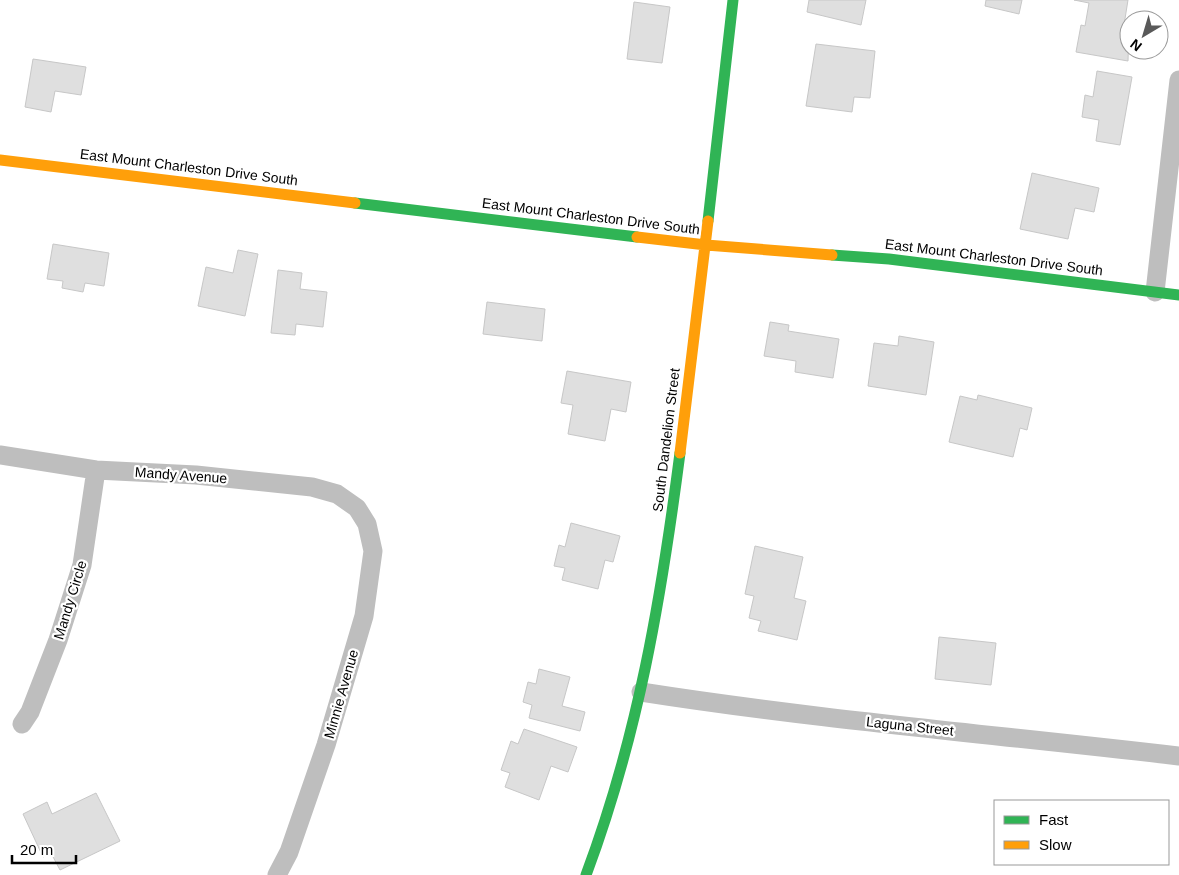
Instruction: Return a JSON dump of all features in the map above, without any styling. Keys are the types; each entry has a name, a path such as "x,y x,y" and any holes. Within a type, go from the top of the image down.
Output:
{"street":[{"name":"South Dandelion Street","path":"586,875 606,826 641,692 657,616 706,245 733,0"},
{"path":"1155,292 1179,80"},
{"name":"East Mount Charleston Drive South","path":"0,160 706,245 889,259 1179,295"},
{"name":"Mandy Avenue","path":"0,455 96,470 196,475 312,487 337,494 357,508"},
{"name":"Mandy Circle","path":"22,724 30,712 58,640 82,565 96,470"},
{"name":"Minnie Avenue","path":"277,875 289,852 326,745 364,616 373,551 367,524 357,508"},
{"name":"Laguna Street","path":"641,692 765,711 945,729 1179,756"}],"building":[{"path":"809,0 866,0 861,25 807,12"},
{"path":"986,0 1022,0 1019,14 985,6"},
{"path":"1074,0 1128,0 1126,10 1119,10 1119,59 1076,52 1081,25 1085,26 1089,3"},
{"path":"634,2 670,7 662,63 627,59"},
{"path":"816,44 875,51 870,98 854,97 852,112 806,106"},
{"path":"33,59 86,67 81,95 55,91 51,112 25,107"},
{"path":"1097,71 1132,77 1120,145 1096,141 1099,120 1082,117 1085,95 1093,97"},
{"path":"1032,173 1099,188 1094,212 1075,208 1068,239 1020,229"},
{"path":"53,244 109,253 104,286 85,283 83,292 62,288 63,281 47,279"},
{"path":"238,250 258,254 245,316 198,306 206,267 233,273"},
{"path":"278,270 302,273 300,289 327,292 323,327 296,324 295,335 271,333"},
{"path":"487,302 545,309 542,341 483,334"},
{"path":"770,322 789,325 788,331 839,339 833,378 795,372 796,361 764,356"},
{"path":"899,336 934,342 926,395 868,386 874,343 898,346"},
{"path":"567,371 631,382 626,412 611,409 605,441 568,434 573,405 561,403"},
{"path":"978,395 1032,408 1027,430 1020,428 1013,457 949,442 960,396 977,400"},
{"path":"571,523 620,536 613,562 605,560 598,589 562,580 565,568 554,566 559,545 565,547"},
{"path":"755,546 803,557 794,598 806,601 797,640 758,631 761,621 749,618 754,596 745,594"},
{"path":"939,637 996,643 991,685 935,679"},
{"path":"539,669 570,677 562,706 585,712 580,731 529,718 532,705 523,702 528,682 536,684"},
{"path":"524,729 577,747 568,772 551,766 539,800 505,787 510,773 501,770 511,741 518,744"},
{"path":"96,793 120,841 60,870 51,853 43,857 23,814 47,802 52,814"}],"traffic: fast":[{"path":"708,221 733,0"},
{"path":"355,203 637,237"},
{"path":"832,255 889,259 1179,295"},
{"path":"586,875 604,823 634,719 656,614 680,453"}],"traffic: slow":[{"path":"0,160 355,203"},
{"path":"680,453 708,221"},
{"path":"637,237 706,245 832,255"}]}
